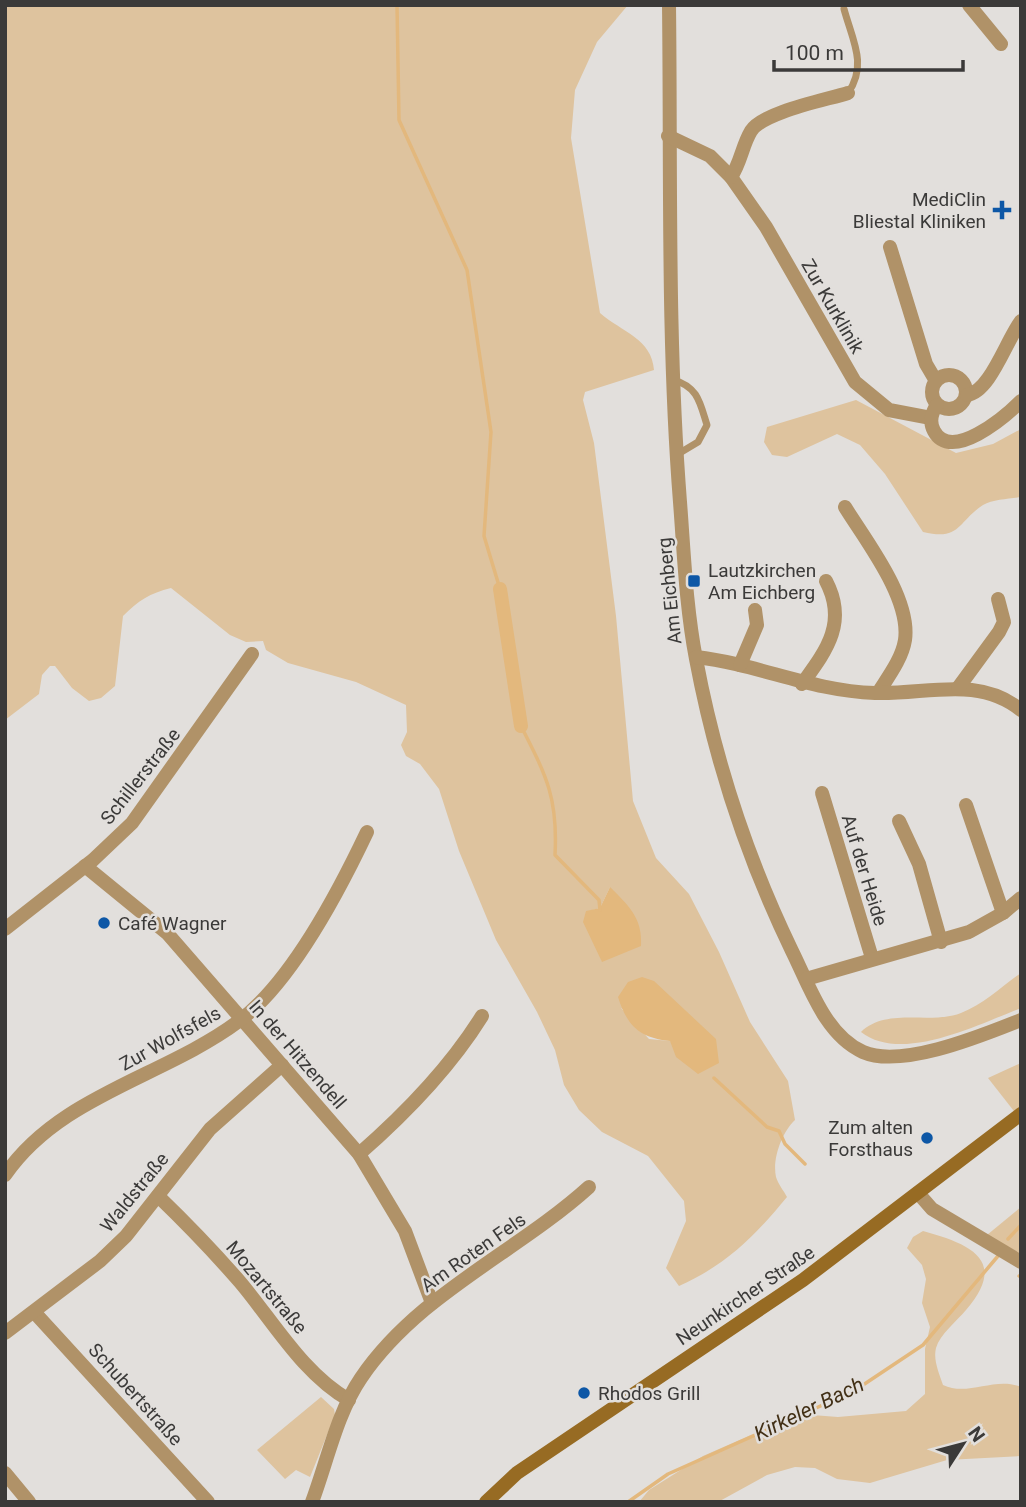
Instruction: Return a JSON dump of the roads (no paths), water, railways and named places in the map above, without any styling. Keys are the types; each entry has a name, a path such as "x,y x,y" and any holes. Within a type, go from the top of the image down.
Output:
{"main road":[{"name":"Neunkircher Straße","path":"486,1502 517,1473 750,1317 1021,1114"}],"street":[{"name":"Am Eichberg","path":"669,5 668,136 677,455 696,657 736,817 766,898 828,1021 839,1034 865,1053 880,1056 941,1047 1021,1020"},
{"path":"969,5 1001,44"},
{"path":"731,177 739,165 751,131 759,124 773,116 848,93"},
{"name":"Zur Kurklinik","path":"668,136 710,156 731,177 766,227 855,382 889,410 955,409 967,395 976,394 985,387 1008,339 1021,321"},
{"path":"890,247 926,364 936,381 932,396 933,430 942,439 954,443 990,427 1021,401"},
{"path":"936,381 953,375 964,383 967,395"},
{"path":"845,507 892,586 906,626 899,658 878,694"},
{"path":"802,684 834,635 835,605 826,581"},
{"path":"958,688 1004,622 998,599"},
{"path":"740,665 757,625 755,610"},
{"name":"Schillerstraße","path":"5,929 114,841 148,803 252,654"},
{"path":"696,657 740,665 833,691 878,694 958,688 995,694 1021,709"},
{"name":"Auf der Heide","path":"822,793 872,958"},
{"path":"966,805 1003,913"},
{"path":"899,821 919,864 941,942"},
{"name":"Zur Wolfsfels","path":"5,1175 19,1154 51,1126 206,1043 243,1019 281,976 313,931 346,875 367,832"},
{"name":"In der Hitzendell","path":"85,866 167,933 359,1154 405,1231 432,1303"},
{"path":"806,979 969,932 1003,913 1021,898"},
{"path":"359,1154 394,1124 441,1073 482,1016"},
{"name":"Waldstraße","path":"5,1333 35,1313 100,1261 158,1196 210,1129 282,1065"},
{"name":"Am Roten Fels","path":"312,1502 349,1399 375,1360 432,1303 534,1233 589,1187"},
{"path":"918,1193 942,1216 1021,1262"},
{"name":"Mozartstraße","path":"158,1196 218,1258 303,1360 331,1389 349,1399"},
{"name":"Schubertstraße","path":"35,1313 208,1502"},
{"path":"5,1473 29,1502"}],"lane":[{"path":"844,9 860,68 858,79 848,93"},
{"path":"673,380 689,385 698,396 707,425 698,442 677,455"}],"waterway":[{"path":"397,5 399,120 467,270 491,432 484,536 500,589"},
{"path":"500,589 521,726"},
{"path":"522,728 549,789 555,818 555,855 599,900 600,910"},
{"path":"714,1078 767,1127 779,1131 785,1144 805,1164"},
{"name":"Kirkeler Bach","path":"1008,1239 1021,1225"},
{"name":"Kirkeler Bach","path":"628,1502 668,1474 854,1391 923,1345 998,1256"}],"place":[{"name":"MediClin Bliestal Kliniken","path":"1002,210"},
{"name":"Lautzkirchen Am Eichberg","path":"694,581"},
{"name":"Café Wagner","path":"104,923"},
{"name":"Zum alten Forsthaus","path":"927,1138"},
{"name":"Rhodos Grill","path":"584,1393"}]}
